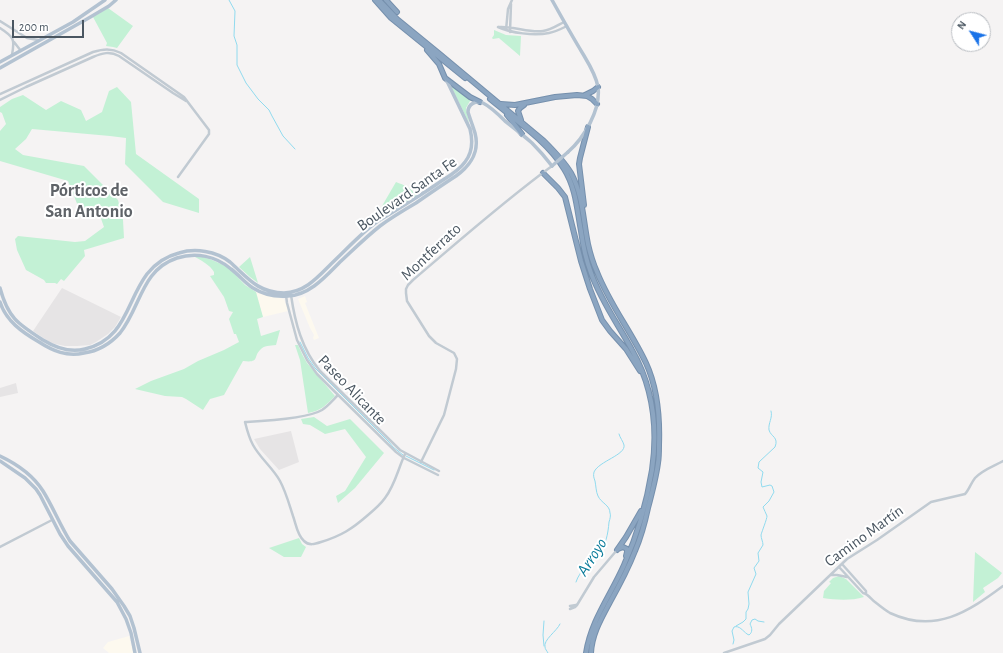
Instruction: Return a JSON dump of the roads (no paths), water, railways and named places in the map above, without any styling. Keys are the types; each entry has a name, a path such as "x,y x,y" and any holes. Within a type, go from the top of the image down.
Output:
{"highway":[{"path":"375,0 391,18 503,110 550,151 566,172 574,192 585,254 592,275 606,307 632,350 645,378 653,411 654,442 652,470 636,535 623,567 595,622 589,638 586,653"},
{"path":"379,0 397,19 544,141 566,165 577,188 588,244 596,270 607,296 641,354 654,385 659,414 658,463 650,502 640,538 631,562 596,628 591,653"},
{"path":"386,0 397,12"},
{"path":"421,43 438,64 445,78 470,97 480,102"},
{"path":"501,104 511,105 555,97 586,95 598,87"},
{"path":"586,95 597,104"},
{"path":"523,123 518,112 522,106 530,102"},
{"path":"503,110 522,134"},
{"path":"583,213 584,208 579,164 588,127"},
{"path":"543,173 565,197 570,212 580,261 602,320 626,349 645,378"},
{"path":"617,550 644,505"},
{"path":"617,550 623,547 627,550 623,567"}],"main road":[{"path":"0,68 87,19 116,0"},
{"path":"480,102 488,106 522,134 552,166 580,141 595,111 598,87 591,68 552,0"},
{"path":"103,1 102,6 105,8"},
{"path":"1,62 73,22 103,1"},
{"name":"Boulevard Santa Fe","path":"288,294 312,283 353,242 376,222 419,196 457,170 467,159 472,147 470,129 445,78"},
{"name":"Boulevard Santa Fe","path":"0,288 1,301 21,325 50,344 62,349 76,351 96,346 111,336 120,325 148,272 169,256 180,252 203,251 215,254 230,263 256,286 267,290 288,294 303,292 312,288 319,282 380,226 467,168 474,155 476,141 468,108 473,103 480,102"},
{"path":"0,456 19,467 35,481 44,492 64,531 72,543 120,599 127,611 140,653"},
{"path":"0,461 19,472 32,485 40,495 52,520 68,546 117,602 131,625 135,653"},
{"path":"68,546 72,543"}],"street":[{"path":"510,32 512,0"},
{"path":"506,30 506,17 511,4"},
{"path":"0,22 27,38 39,40"},
{"path":"564,22 550,29 537,31 510,28 506,26 498,27 510,32 546,34 567,26"},
{"path":"6,32 9,27"},
{"path":"0,28 10,35 21,51"},
{"path":"12,56 14,42"},
{"path":"0,94 93,52 105,49 121,53 183,98 206,124 209,131 208,134 178,177"},
{"path":"0,100 93,56 108,52 117,55 183,98"},
{"path":"543,173 552,166"},
{"name":"Montferrato","path":"421,462 444,415 456,369 457,359 451,351 436,343 429,336 407,301 406,289 413,280 532,180 543,173"},
{"name":"Paseo Alicante","path":"288,294 301,338 309,356 320,371 405,454 438,473 404,458 391,448 314,370 305,357 297,340 289,311 288,294"},
{"path":"297,340 301,338"},
{"path":"338,395 322,410 311,415 277,420 246,422 248,434 253,446 282,484 298,530 304,542 308,544 316,544 336,537 346,532 362,520 379,505 389,492 405,454"},
{"name":"Camino Martín","path":"724,653 768,637 779,624 848,559 931,502 964,494 977,475 1003,461"},
{"path":"0,547 52,520"},
{"path":"570,607 577,605 594,577 617,550"},
{"path":"840,565 848,577 880,607 895,615 919,621 934,621 957,616 1003,586"},
{"path":"840,565 866,591 866,594"},
{"path":"830,575 848,577"}],"waterway":[{"path":"229,0 235,11 234,36 237,45 237,65 246,83 258,99 269,110 283,136 295,149"},
{"path":"300,342 315,368 393,447 403,455"},
{"path":"736,626 746,619 746,612 749,604 748,592 756,574 754,568 759,561 758,553 763,545 761,535 767,516 763,507 769,501 774,492 772,486 770,485 762,487 761,482 763,472 758,468 759,462 775,447 776,444 776,441 769,430 771,411"},
{"name":"Arroyo","path":"576,582 582,571 603,548 606,540 610,510 597,494 594,472 597,468 617,455 623,449 624,445 619,434"},
{"path":"406,456 434,470"},
{"path":"733,644 734,640 732,631 734,627 739,628 749,635 752,631 750,624 752,620 755,619 764,622"},
{"path":"544,621 544,646"},
{"name":"Arroyo","path":"548,653 545,648 546,641 560,624"}],"district":[{"name":"Pórticos de San Antonio","path":"89,201"}]}
